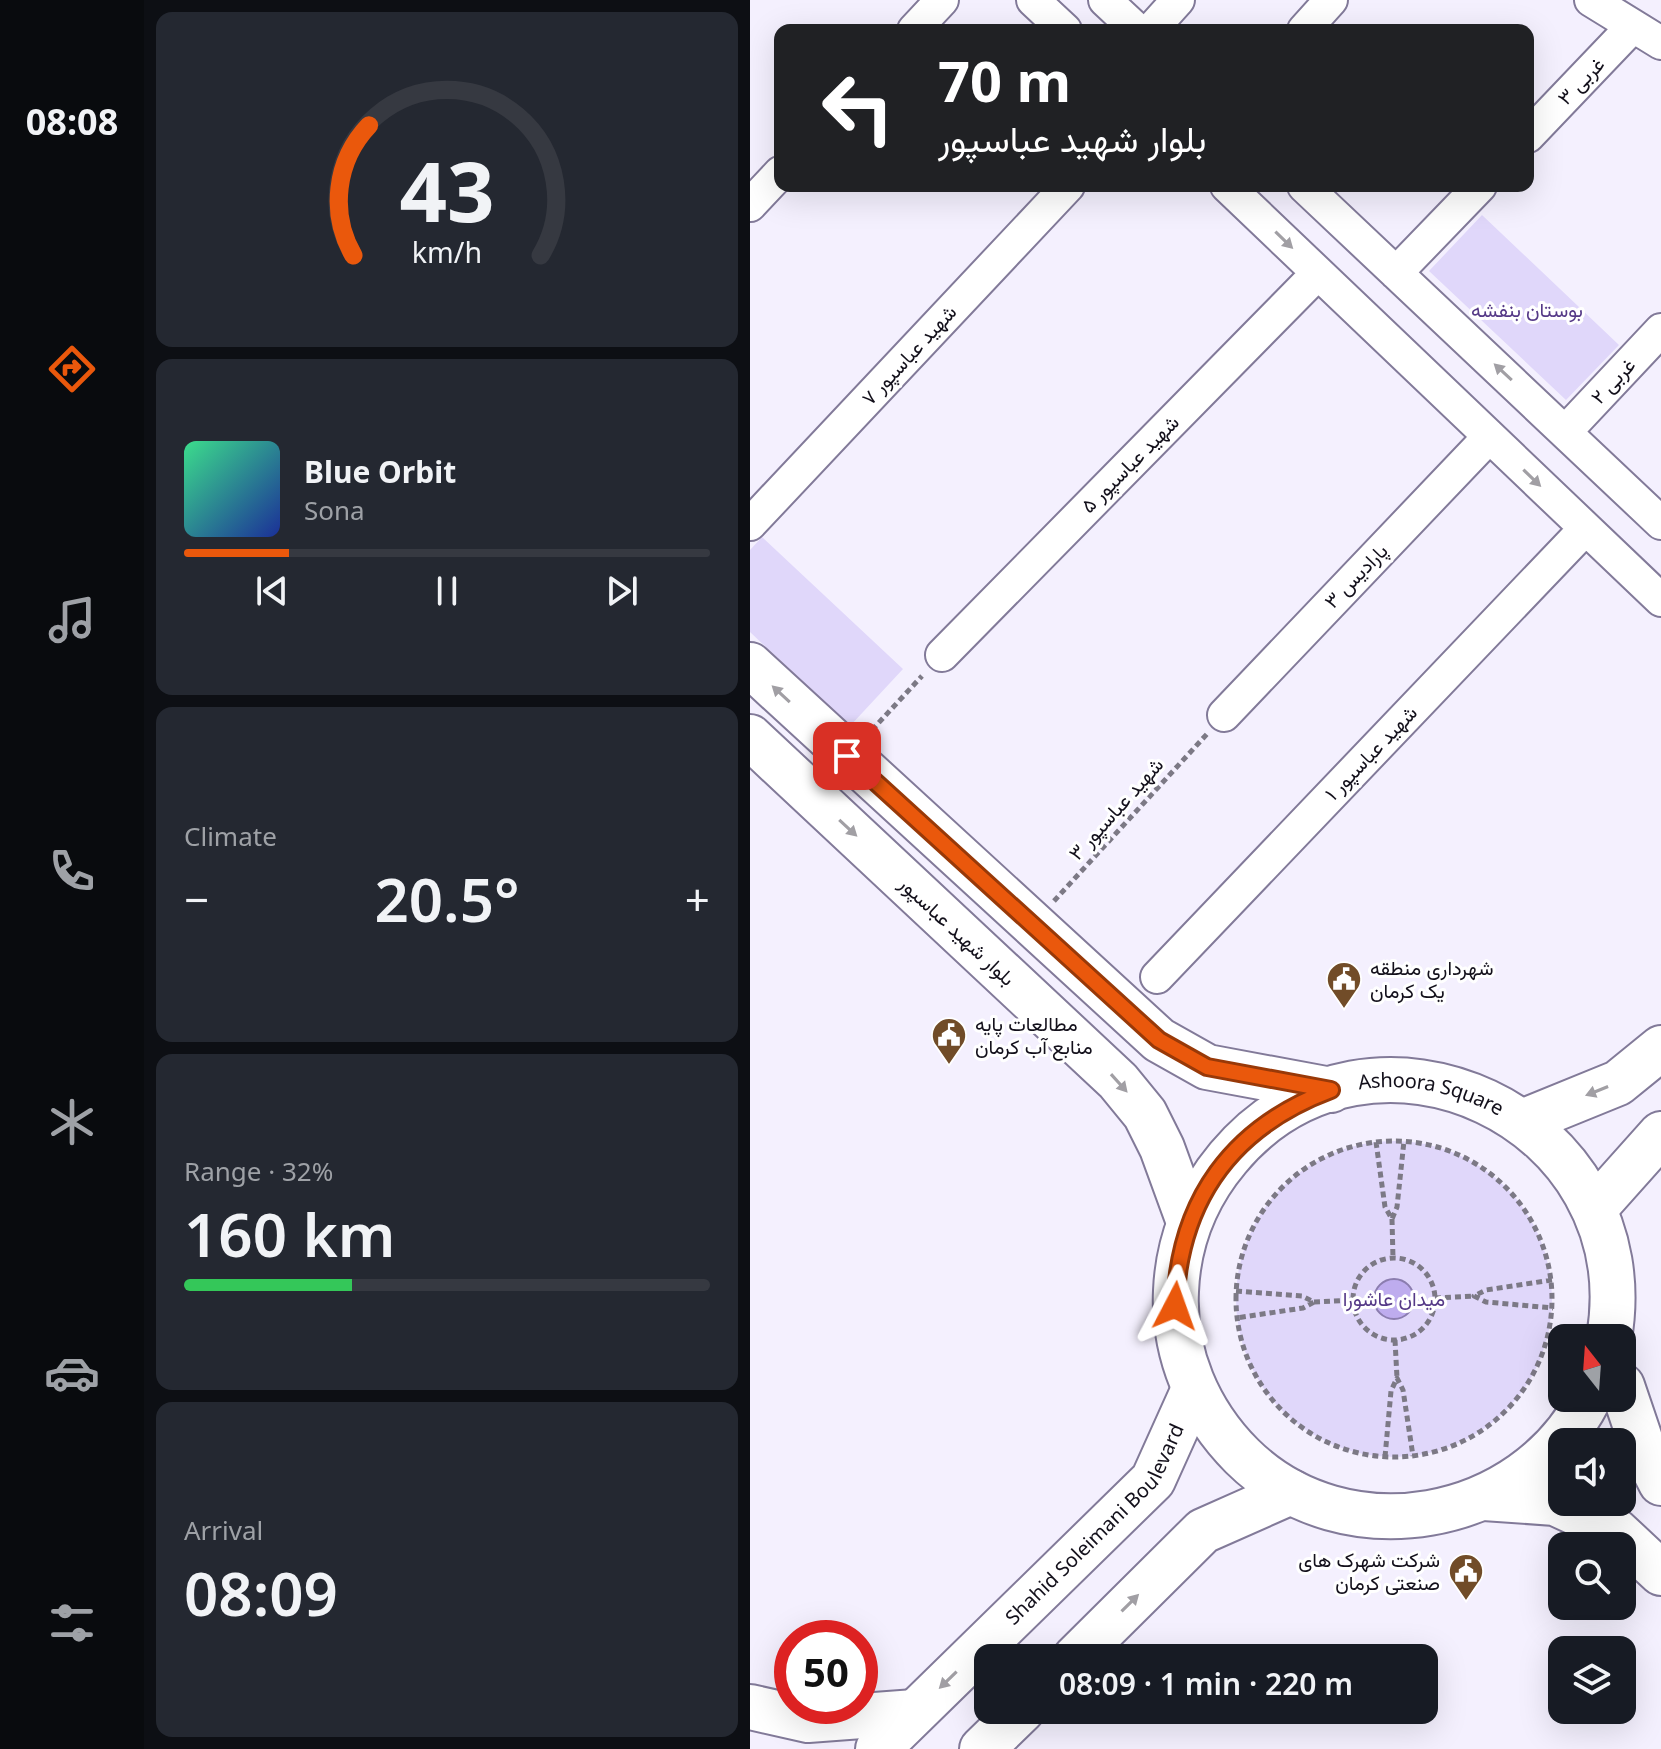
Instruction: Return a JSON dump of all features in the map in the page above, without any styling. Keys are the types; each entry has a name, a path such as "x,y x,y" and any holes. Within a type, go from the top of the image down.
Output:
{"main road":[{"path":"750,665 1159,1040 1207,1067 1331,1090"},
{"name":"بلوار شهید عباسپور","path":"750,737 1118,1081 1145,1114 1162,1148 1189,1222"},
{"path":"1522,1122 1618,1083 1661,1048"},
{"name":"Ashoora Square","path":"1580,1412 1554,1448 1510,1484 1484,1498 1430,1515 1386,1517 1344,1512 1291,1492 1266,1477 1225,1438 1194,1389 1184,1363 1175,1306 1181,1249 1189,1222 1216,1172 1235,1150 1279,1114 1304,1100 1331,1090 1388,1081 1416,1082 1472,1095 1522,1122 1564,1160 1581,1184 1594,1209 1611,1263 1610,1324"},
{"path":"1594,1209 1661,1134"},
{"name":"Shahid Soleimani Boulevard","path":"878,1749 1153,1480 1194,1389"},
{"path":"1631,1412 1643,1448 1661,1483"},
{"path":"1089,1644 1203,1531 1291,1492"},
{"path":"1484,1498 1555,1503 1616,1531 1661,1573"},
{"path":"750,1707 808,1720 915,1712"},
{"path":"982,1749 1008,1724"}],"street":[{"path":"920,24 942,0"},
{"path":"1033,0 1059,24"},
{"path":"1105,0 1131,24"},
{"path":"1156,24 1178,0"},
{"path":"1309,24 1331,0"},
{"path":"1591,0 1661,43"},
{"name":"۳ غربی","path":"1534,130 1633,26"},
{"path":"750,205 774,179"},
{"name":"شهید عباسپور ۷","path":"750,524 1062,192"},
{"path":"1233,192 1661,600"},
{"path":"1310,192 1661,523"},
{"path":"1396,273 1474,192"},
{"name":"شهید عباسپور ۵","path":"942,655 1318,273"},
{"name":"۲ غربی","path":"1566,431 1661,330"},
{"name":"پارادیس ۳","path":"1224,715 1489,437"},
{"name":"شهید عباسپور ۱","path":"1157,977 1585,529"}],"path":[{"path":"847,756 942,655"},
{"name":"شهید عباسپور ۳","path":"1032,925 1224,715"},
{"path":"1393,1258 1392,1219 1397,1207 1404,1141"},
{"path":"1404,1141 1457,1153 1481,1166 1522,1204 1546,1253 1552,1280 1553,1308 1549,1335 1527,1385 1510,1407 1489,1426 1440,1451 1385,1457 1332,1445 1307,1432 1267,1394 1252,1371 1242,1345 1236,1318 1236,1291 1248,1237 1278,1191 1323,1158 1376,1142 1404,1141"},
{"path":"1376,1142 1385,1207 1392,1219"},
{"path":"1393,1258 1406,1260 1427,1274 1435,1298 1433,1310 1419,1331 1408,1338 1395,1340 1371,1333 1356,1313 1353,1300 1360,1276 1381,1261 1393,1258"},
{"path":"1435,1298 1474,1296 1486,1290 1552,1280"},
{"path":"1236,1291 1302,1296 1314,1302"},
{"path":"1474,1296 1486,1302 1553,1308"},
{"path":"1236,1318 1303,1308 1314,1302 1353,1300"},
{"path":"1395,1340 1397,1378 1403,1390 1413,1456"},
{"path":"1385,1457 1391,1391 1397,1378"}],"green space":[{"name":"بوستان بنفشه","path":"1482,215 1619,345 1566,400 1429,271"},
{"path":"762,537 903,669 850,726 750,632 750,550"},
{"name":"میدان عاشورا","path":"1378,1142 1425,1144 1455,1153 1482,1167 1506,1187 1534,1224 1545,1253 1551,1283 1548,1334 1540,1360 1526,1387 1506,1411 1469,1439 1440,1450 1410,1456 1363,1454 1333,1445 1306,1431 1282,1411 1254,1374 1243,1345 1237,1315 1239,1268 1248,1238 1262,1211 1282,1187 1319,1159 1348,1148"}],"shaded area":[{"path":"1394,1279 1408,1285 1414,1299 1408,1313 1394,1319 1380,1313 1374,1299 1380,1285"}],"place":[{"name":"شهرداری منطقه یک کرمان","path":"1344,1010"},
{"name":"مطالعات پایه منابع آب کرمان","path":"949,1066"},
{"name":"شرکت شهرک های صنعتی کرمان","path":"1466,1602"}],"route":[{"path":"847,756 1159,1040 1207,1067 1331,1090 1304,1100 1256,1130 1216,1172 1189,1222 1176,1278 1175,1306"}]}
